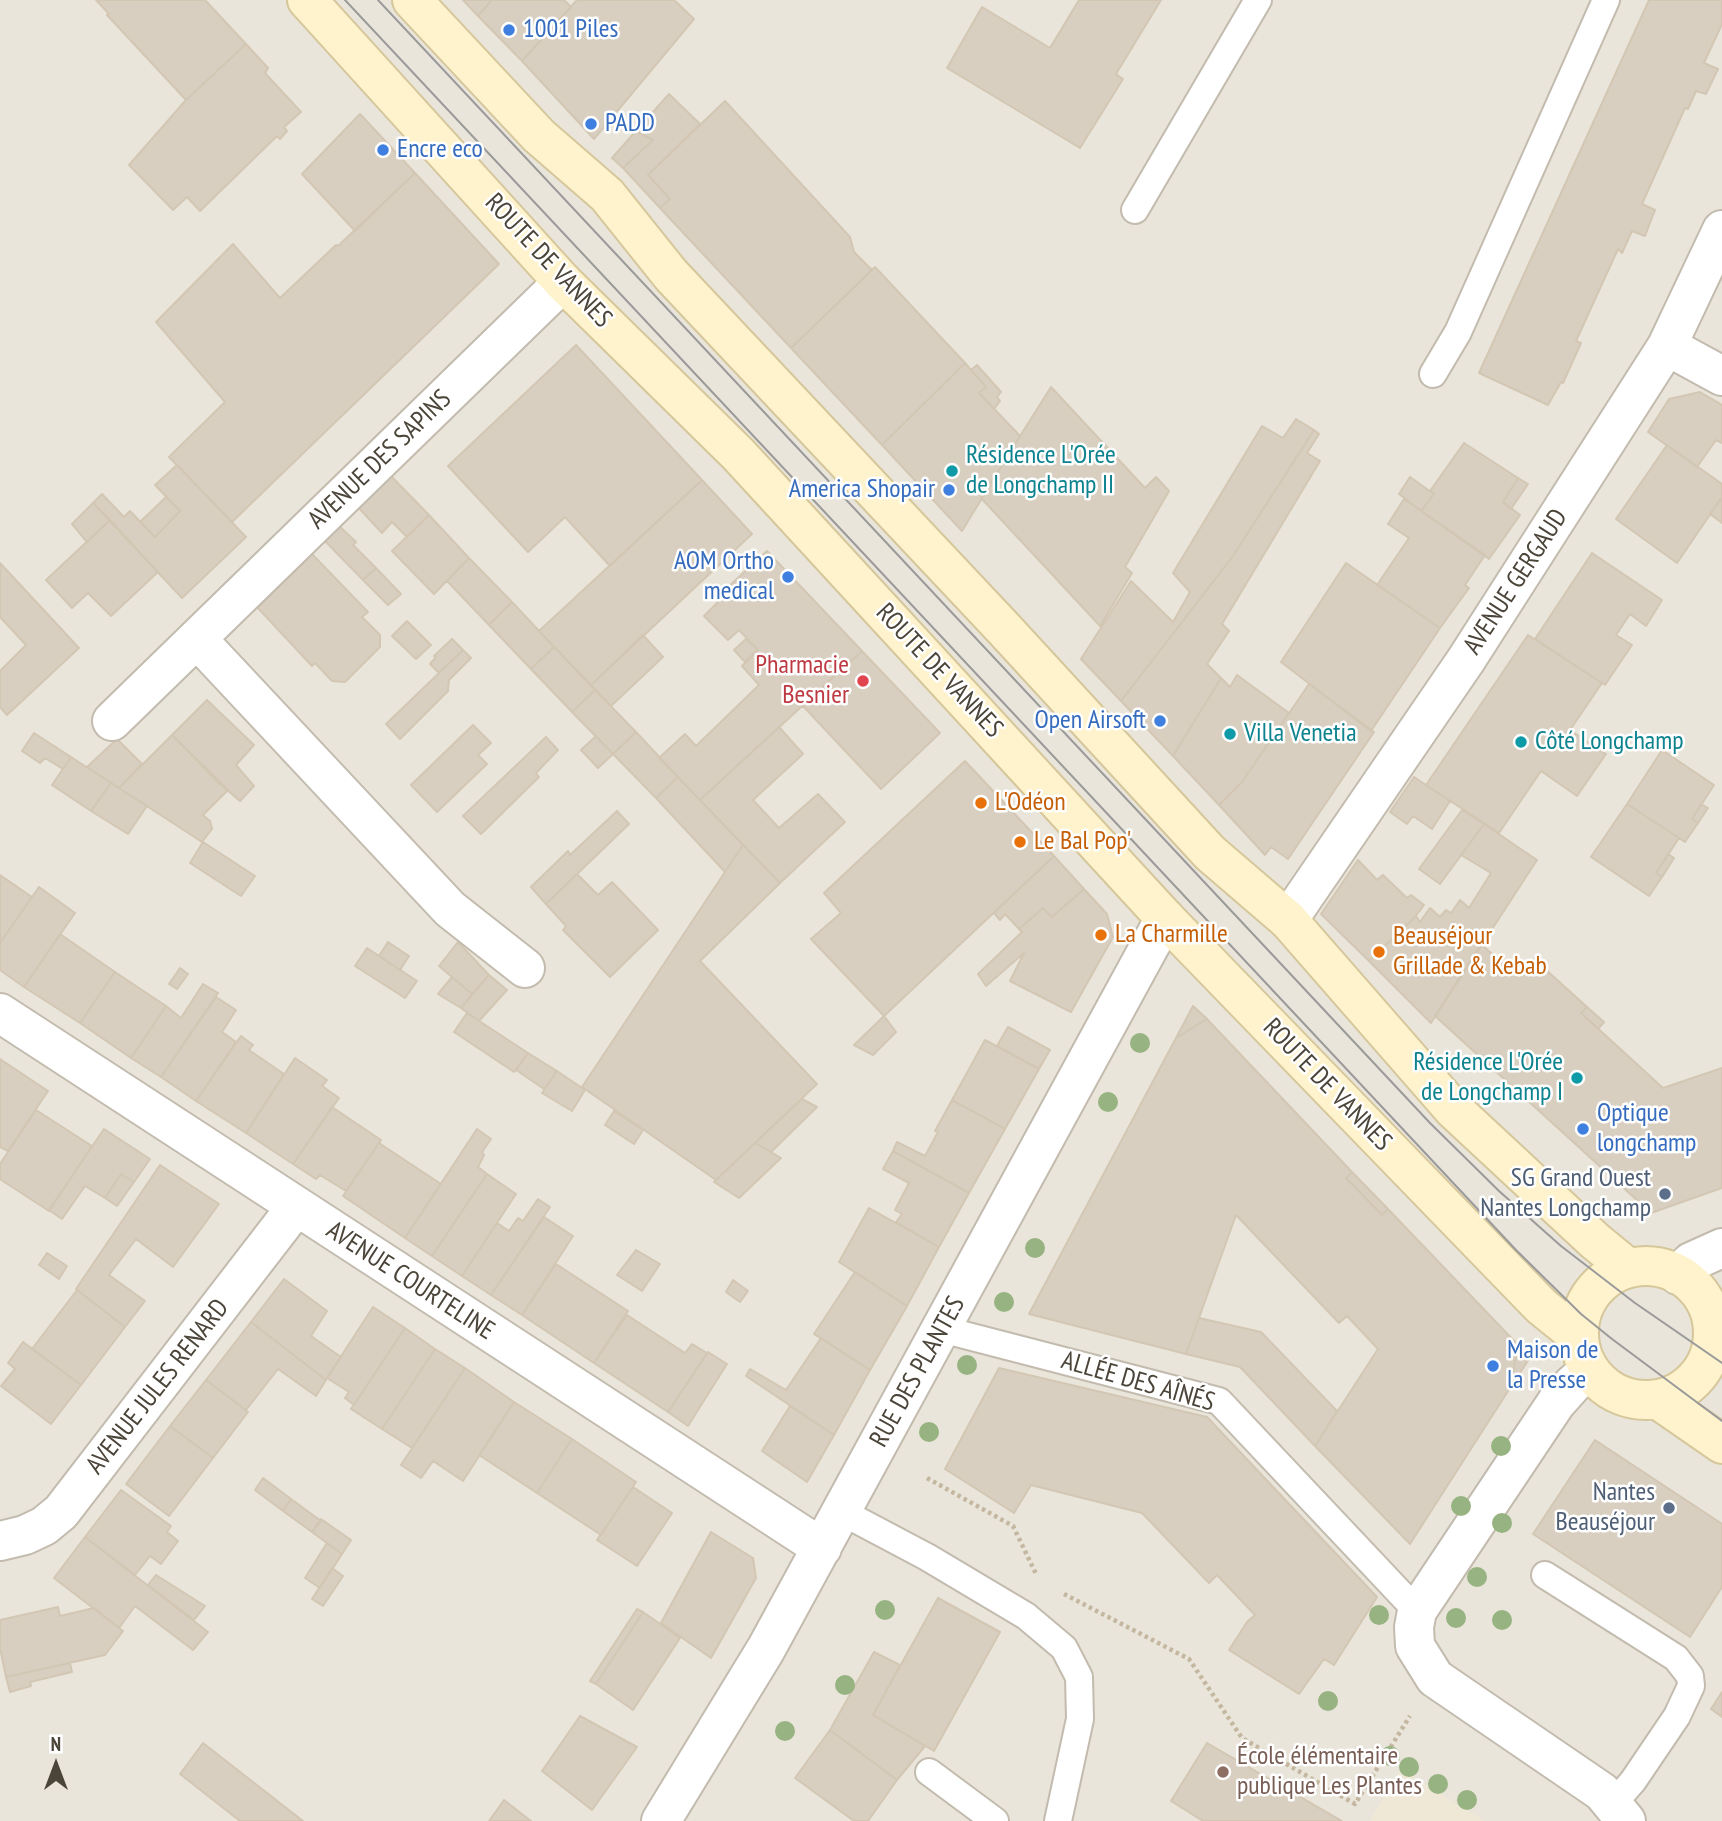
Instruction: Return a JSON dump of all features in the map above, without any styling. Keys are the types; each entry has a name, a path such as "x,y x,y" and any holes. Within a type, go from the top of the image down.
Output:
{"main road":[{"name":"ROUTE DE VANNES","path":"307,0 563,282 738,454 1165,918 1584,1353"},
{"path":"412,0 539,136 607,195 671,275 1005,630 1210,853 1288,920 1453,1109 1595,1241 1628,1268"},
{"path":"1628,1268 1662,1268 1691,1283 1701,1295 1717,1327 1710,1354 1698,1376 1679,1391 1657,1399 1623,1397 1603,1386 1584,1353 1581,1314 1587,1301 1605,1280 1628,1268"},
{"path":"1657,1399 1722,1444"}],"street":[{"name":"AVENUE GERGAUD","path":"1288,920 1466,660 1667,346 1722,230"},
{"name":"AVENUE DES SAPINS","path":"112,721 563,282"},
{"path":"1667,346 1722,376"},
{"path":"197,639 450,909 525,968"},
{"name":"RUE DES PLANTES","path":"661,1821 766,1649 1165,918"},
{"name":"AVENUE COURTELINE","path":"0,1013 822,1548"},
{"name":"AVENUE JULES RENARD","path":"0,1541 44,1527 61,1512 296,1207"},
{"path":"1678,1275 1691,1262 1722,1248"},
{"path":"1584,1353 1573,1384 1556,1403 1417,1611 1413,1627 1415,1646 1435,1678 1586,1781 1620,1812"}],"lane":[{"path":"1135,210 1258,0"},
{"path":"1433,374 1458,332 1606,0"},
{"name":"ALLÉE DES AÎNÉS","path":"942,1329 1219,1401 1417,1611"},
{"path":"842,1512 1026,1616 1064,1648 1079,1677 1080,1719 1058,1821"},
{"path":"1545,1575 1676,1658 1689,1676 1691,1686 1677,1716 1633,1781 1620,1812"},
{"path":"929,1772 995,1821"}],"path":[{"path":"927,1478 1013,1527 1039,1581"},
{"path":"1062,1593 1189,1659 1242,1738 1355,1804 1435,1678"}],"shaded area":[{"path":"0,0 1722,0 1722,1821 0,1821"},
{"name":"École élémentaire publique Les Plantes","path":"1401,1769 1485,1821 1370,1821"}],"building":[{"path":"96,0 205,0 246,44 186,100"},
{"path":"463,0 492,0 478,16"},
{"path":"492,0 564,0 571,7 522,61 478,16"},
{"path":"577,0 674,0 694,19 594,139 522,61"},
{"path":"1079,0 1161,0 1116,74 1123,79 1080,148 947,68 982,7 1050,48"},
{"path":"1649,0 1722,0 1722,24 1704,63 1718,69 1706,94 1696,91 1688,109 1685,108 1642,204 1655,210 1645,236 1632,231 1622,253 1618,249 1576,341 1581,343 1563,383 1561,382 1548,405 1479,373"},
{"path":"246,44 268,68 265,73 301,112 284,127 287,131 280,139 277,136 200,211 187,197 173,210 129,165 186,100"},
{"path":"669,94 700,124 648,175 670,199 660,208 623,168 653,140 636,131"},
{"path":"725,101 850,237 854,252 872,270 791,348 660,208 670,199 648,175"},
{"path":"360,114 415,173 355,231 302,174"},
{"path":"636,131 653,140 623,168 612,158"},
{"path":"415,173 499,264 232,522 169,457 225,402 156,322 233,244 280,298"},
{"path":"875,267 965,363 882,445 791,348"},
{"path":"576,345 702,480 610,566 565,517 528,552 448,466"},
{"name":"Résidence L'Orée de Longchamp II","path":"965,363 986,387 979,393 1020,436 962,531 882,445"},
{"path":"977,365 1001,392 997,397 1000,401 994,409 979,393 986,387 971,370"},
{"path":"1051,387 1145,488 1156,477 1169,491 1125,567 1132,573 1100,626 981,498"},
{"path":"1700,392 1722,405 1722,443 1716,440 1697,467 1648,432 1669,399"},
{"path":"1296,419 1314,430 1233,556 1121,701 1081,659 1131,581 1173,622 1190,592 1173,573 1262,426 1283,438"},
{"path":"1314,430 1319,434 1307,453 1320,461 1222,624 1229,631 1207,664 1221,678 1173,756 1121,701 1233,556"},
{"path":"1464,443 1518,478 1503,502 1520,515 1489,559 1421,511 1434,494 1430,491"},
{"path":"1667,445 1722,484 1722,497 1677,563 1616,519"},
{"path":"177,465 246,537 182,598 93,503 102,494 124,517 130,511 155,537 180,511 155,485"},
{"path":"389,474 429,515 407,537 392,522 382,533 356,505"},
{"path":"1410,477 1434,494 1421,511 1399,494"},
{"path":"1518,478 1528,484 1511,509 1503,502"},
{"path":"702,480 752,534 591,685 539,631"},
{"path":"166,497 180,511 155,537 140,522"},
{"path":"1722,497 1722,523 1710,514"},
{"path":"1404,499 1485,555 1465,585 1469,588 1440,628 1377,585 1409,538 1388,524"},
{"path":"93,503 110,520 87,542 72,524"},
{"path":"429,515 469,558 434,594 392,551"},
{"path":"110,520 158,572 111,616 88,593 72,608 46,580"},
{"path":"337,524 356,542 353,545 376,568 363,580 322,538"},
{"path":"767,551 862,651 700,800 659,758 685,734 696,746 759,685 742,666 758,650 739,630 728,640 704,616 729,591 726,589"},
{"path":"1592,553 1662,600 1646,626 1630,614 1616,635 1632,645 1605,685 1535,639"},
{"path":"312,554 368,612 362,617 380,635 380,647 345,682 332,681 315,663 312,666 257,607"},
{"path":"469,558 512,602 489,625 447,581"},
{"path":"0,563 79,648 7,715 0,707 0,671 26,645 0,617"},
{"path":"1346,563 1440,628 1371,731 1281,662"},
{"path":"376,568 401,594 388,605 363,580"},
{"path":"512,602 554,647 531,669 489,625"},
{"path":"407,621 431,645 416,659 392,636"},
{"path":"643,635 663,657 611,706 591,685"},
{"name":"Côté Longchamp","path":"1528,635 1602,683 1570,730 1606,754 1577,796 1541,771 1499,833 1426,785"},
{"path":"452,639 463,650 439,673 430,664 436,657 434,656"},
{"path":"746,639 758,650 745,662 734,650"},
{"path":"554,647 595,690 572,712 531,669"},
{"path":"463,650 471,658 449,680 448,691 400,739 386,724"},
{"path":"862,651 940,733 881,789 802,705"},
{"name":"Villa Venetia","path":"1237,675 1289,713 1242,782 1219,805 1173,756 1221,678 1230,687"},
{"path":"1309,684 1374,732 1288,859 1271,847 1265,855 1219,805 1242,782"},
{"path":"595,690 636,732 613,754 572,712"},
{"path":"207,700 254,745 236,765 254,786 240,801 172,735"},
{"path":"473,725 491,743 478,755 487,764 437,812 411,785"},
{"path":"779,727 803,754 753,800 779,828 818,794 845,822 780,883 700,800"},
{"path":"636,732 678,777 656,798 613,754"},
{"path":"34,733 71,757 63,769 45,758 40,763 22,751"},
{"path":"172,735 228,790 203,815 210,821 212,829 202,842 119,788"},
{"path":"596,736 613,754 598,768 581,750"},
{"path":"546,737 558,750 536,773 539,777 481,834 463,816"},
{"path":"117,739 142,764 119,788 87,767"},
{"path":"1662,750 1714,785 1692,819 1698,823 1685,842 1627,804"},
{"path":"71,757 111,783 91,811 52,785"},
{"path":"965,761 1054,856 884,1016 811,939 841,913 824,893"},
{"path":"678,777 743,845 725,872 656,798"},
{"path":"1414,777 1450,801 1432,829 1413,816 1407,824 1390,812"},
{"path":"111,783 147,806 128,834 91,811"},
{"path":"1627,804 1679,838 1656,873 1662,877 1649,896 1591,857"},
{"path":"1701,804 1708,808 1698,823 1692,819"},
{"path":"1462,810 1484,824 1440,884 1419,869"},
{"path":"617,811 629,824 546,904 531,887 568,851 570,855"},
{"path":"1484,824 1537,860 1431,1023 1369,961 1416,916 1420,922 1430,908 1440,917 1446,910 1451,913 1460,900 1469,908 1491,873 1461,855"},
{"path":"203,842 255,876 241,896 190,863"},
{"path":"743,845 780,883 700,961 817,1084 716,1180 582,1087"},
{"path":"1668,854 1674,858 1662,877 1656,873"},
{"path":"1054,856 1084,889 1052,917 1043,908 1019,929 1005,914 1000,920 994,913"},
{"path":"1358,860 1377,880 1383,875 1407,898 1411,895 1424,905 1369,961 1321,914"},
{"path":"577,874 598,895 612,882 658,930 610,977 563,930 566,926 546,904"},
{"path":"0,875 32,897 0,943"},
{"path":"39,887 75,913 24,987 0,970 0,943"},
{"path":"1084,889 1107,914 1113,937 1071,1012 1010,981 1024,953 986,986 978,974 1022,932 1019,929 1043,908 1052,917"},
{"path":"60,934 115,972 80,1023 24,987"},
{"path":"388,942 409,956 400,970 379,956"},
{"path":"458,942 489,975 472,994 439,966"},
{"name":"Résidence L'Orée de Longchamp I","path":"1481,944 1517,977 1534,959 1587,1007 1581,1013 1663,1088 1722,1068 1722,1188 1651,1213 1435,1016"},
{"path":"367,948 417,981 405,998 355,966"},
{"path":"180,968 188,974 177,989 169,984"},
{"path":"115,972 166,1006 131,1058 80,1023"},
{"path":"489,975 507,990 479,1021 461,1008"},
{"path":"452,977 472,994 461,1008 438,994"},
{"path":"203,984 218,993 161,1077 131,1058 166,1006 181,1018"},
{"path":"216,997 236,1010 222,1032 236,1042 196,1101 161,1077"},
{"path":"1193,1006 1207,1019 1176,1038"},
{"path":"1587,1007 1604,1022 1598,1029 1581,1013"},
{"path":"467,1013 528,1053 514,1072 454,1032"},
{"path":"884,1016 896,1032 873,1055 854,1045"},
{"path":"1207,1019 1352,1172 1346,1178 1382,1215 1388,1209 1518,1345 1510,1388 1410,1544 1315,1446 1378,1349 1347,1316 1339,1323 1236,1215 1186,1354 1029,1314 1176,1038"},
{"path":"1008,1027 1050,1050 1039,1069 997,1046"},
{"path":"241,1036 253,1045 249,1050 284,1074 246,1133 196,1101"},
{"path":"985,1040 1039,1069 1005,1129 952,1100"},
{"path":"528,1053 557,1071 544,1089 516,1070"},
{"path":"295,1058 327,1080 322,1086 339,1098 293,1164 246,1133"},
{"path":"0,1059 48,1091 8,1151 0,1147"},
{"path":"557,1071 585,1090 572,1111 542,1093"},
{"path":"802,1099 817,1107 771,1152 755,1143"},
{"path":"952,1100 1005,1129 969,1193 893,1151 897,1142 925,1156"},
{"path":"332,1107 381,1140 346,1191 320,1175 316,1179 293,1164"},
{"path":"36,1110 92,1146 49,1211 0,1179 0,1164"},
{"path":"614,1111 643,1130 634,1144 605,1125"},
{"path":"104,1129 150,1159 134,1182 121,1174 105,1198 85,1186 62,1219 49,1210"},
{"path":"477,1129 491,1139 482,1152 484,1155 478,1167 487,1174 432,1256 405,1238"},
{"path":"379,1143 441,1184 405,1238 343,1196"},
{"path":"755,1143 781,1158 739,1198 714,1182"},
{"path":"893,1151 969,1193 939,1247 896,1222 902,1214 895,1210 909,1183 883,1169"},
{"path":"160,1165 219,1204 173,1267 136,1239 109,1275 145,1301 125,1327 76,1289"},
{"path":"1352,1172 1388,1209 1382,1215 1346,1178"},
{"path":"121,1174 134,1182 117,1206 105,1198"},
{"path":"487,1174 516,1194 462,1276 432,1256"},
{"path":"538,1199 550,1207 491,1295 462,1276 497,1223 509,1231 518,1218 523,1221"},
{"path":"869,1208 939,1247 907,1306 839,1262"},
{"path":"544,1217 573,1236 522,1315 491,1295"},
{"path":"636,1250 660,1264 642,1291 617,1275"},
{"path":"47,1253 67,1266 59,1279 39,1265"},
{"path":"556,1264 628,1311 594,1363 522,1315"},
{"path":"855,1272 907,1306 870,1370 814,1334"},
{"path":"284,1279 327,1311 311,1336 341,1357 326,1380 251,1322"},
{"path":"733,1280 748,1291 740,1302 726,1292"},
{"path":"77,1290 125,1327 81,1385 32,1349"},
{"path":"373,1307 405,1328 354,1405 345,1398 349,1392 327,1378"},
{"path":"627,1315 685,1353 692,1344 707,1353 668,1412 594,1363"},
{"path":"1199,1318 1261,1332 1337,1411 1315,1446 1240,1367 1186,1354"},
{"path":"251,1322 326,1380 316,1396 278,1369 246,1410 206,1380"},
{"path":"405,1328 435,1349 382,1429 351,1409"},
{"path":"821,1338 870,1370 834,1435 746,1376 750,1369 786,1390"},
{"path":"23,1342 81,1385 51,1424 1,1386 15,1369 8,1363"},
{"path":"1518,1345 1529,1359 1510,1388"},
{"path":"435,1349 465,1368 412,1448 382,1429"},
{"path":"708,1352 727,1364 688,1426 668,1412"},
{"path":"465,1368 514,1402 463,1481 433,1461 421,1478 401,1465"},
{"path":"999,1368 1207,1417 1377,1597 1334,1665 1324,1659 1299,1694 1229,1650 1247,1622 1255,1615 1217,1575 1209,1583 1142,1513 1031,1485 1014,1513 945,1469"},
{"path":"206,1380 248,1412 213,1458 170,1426"},
{"path":"514,1402 572,1439 537,1493 479,1455"},
{"path":"790,1406 834,1435 807,1482 762,1451"},
{"path":"170,1426 213,1458 169,1516 126,1484"},
{"path":"572,1439 636,1482 601,1535 537,1493"},
{"path":"1595,1440 1722,1524 1722,1587 1690,1637 1533,1534"},
{"path":"263,1478 291,1499 283,1511 255,1490"},
{"path":"633,1487 672,1513 637,1566 597,1540"},
{"path":"121,1490 171,1526 167,1532 178,1541 161,1564 150,1556 135,1575 85,1537"},
{"path":"291,1499 321,1521 312,1532 283,1511"},
{"path":"321,1519 351,1540 342,1554 312,1532"},
{"path":"711,1532 753,1558 756,1578 711,1658 661,1623"},
{"path":"85,1537 208,1632 193,1650 135,1606 119,1628 54,1578"},
{"path":"327,1543 342,1554 320,1588 305,1578"},
{"path":"332,1568 343,1576 323,1606 312,1599"},
{"path":"156,1575 205,1606 194,1620 148,1585"},
{"path":"938,1598 1000,1632 934,1751 873,1715"},
{"path":"58,1607 60,1616 94,1608 123,1631 105,1655 6,1677 0,1648 0,1620"},
{"path":"637,1609 643,1612 596,1684 590,1681"},
{"path":"643,1612 680,1638 633,1710 596,1684"},
{"path":"874,1652 900,1665 873,1715 925,1746 897,1780 830,1730"},
{"path":"70,1663 72,1672 30,1682 31,1686 10,1692 6,1677"},
{"path":"1722,1692 1722,1717 1711,1709"},
{"path":"580,1716 637,1747 592,1810 542,1771"},
{"path":"830,1730 897,1780 868,1821 854,1821 795,1778"},
{"path":"203,1743 303,1821 240,1821 180,1774"},
{"name":"École élémentaire publique Les Plantes","path":"1207,1743 1342,1821 1203,1821 1171,1801"},
{"path":"504,1800 531,1821 489,1821"}],"tram line":[{"path":"345,0 1516,1250 1581,1314 1722,1421"},
{"path":"378,0 1430,1123 1499,1191 1561,1246 1635,1303 1722,1363"}],"place":[{"name":"1001 Piles","path":"509,30"},
{"name":"PADD","path":"591,124"},
{"name":"Encre eco","path":"383,150"},
{"name":"Résidence L'Orée de Longchamp II","path":"952,471"},
{"name":"America Shopair","path":"949,490"},
{"name":"AOM Ortho medical","path":"788,577"},
{"name":"Pharmacie Besnier","path":"863,681"},
{"name":"Open Airsoft","path":"1160,721"},
{"name":"Villa Venetia","path":"1230,734"},
{"name":"Côté Longchamp","path":"1521,742"},
{"name":"L'Odéon","path":"981,803"},
{"name":"Le Bal Pop'","path":"1020,842"},
{"name":"La Charmille","path":"1101,935"},
{"name":"Beauséjour Grillade & Kebab","path":"1379,952"},
{"name":"Résidence L'Orée de Longchamp I","path":"1577,1078"},
{"name":"Optique longchamp","path":"1583,1129"},
{"name":"SG Grand Ouest Nantes Longchamp","path":"1665,1194"},
{"name":"Maison de la Presse","path":"1493,1366"},
{"name":"Nantes Beauséjour","path":"1669,1508"},
{"name":"École élémentaire publique Les Plantes","path":"1223,1772"}]}
